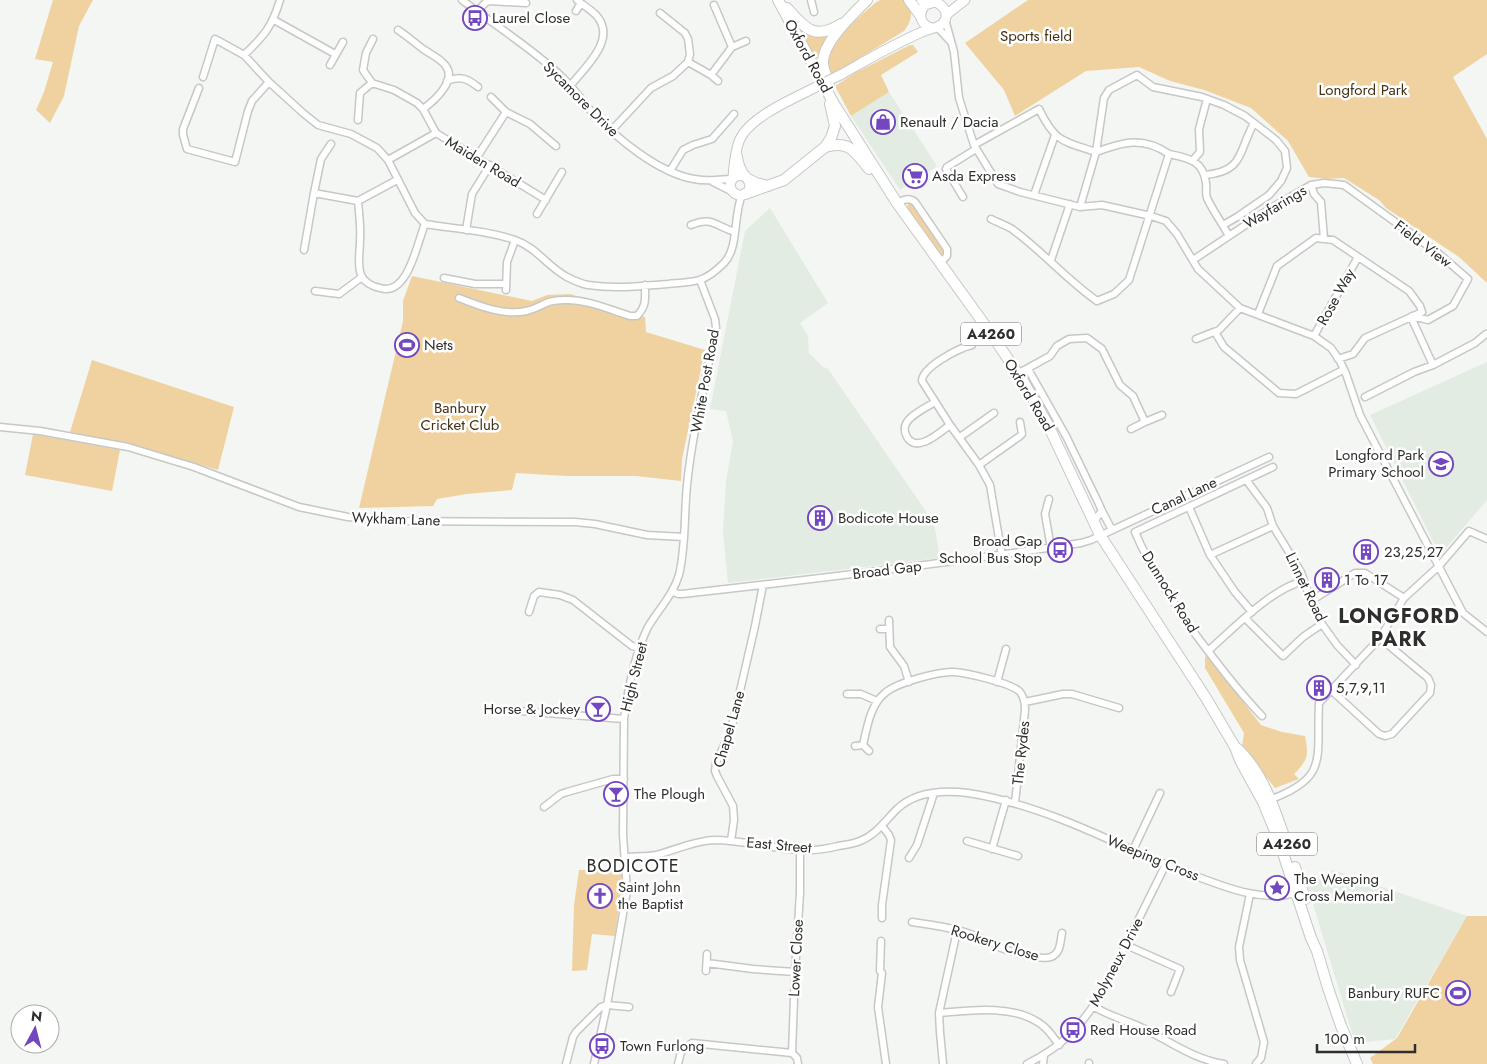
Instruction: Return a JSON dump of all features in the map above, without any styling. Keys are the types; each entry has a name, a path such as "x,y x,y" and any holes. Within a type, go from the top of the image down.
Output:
{"main road":[{"path":"779,0 805,28 816,32 827,31 847,21"},
{"name":"Oxford Road","path":"779,0 834,104 887,188 1023,381 1048,425 1100,535 1206,698 1235,747 1248,759 1267,801 1286,860 1300,892 1316,937 1317,950 1328,988 1357,1064"},
{"path":"834,104 825,72 824,55 829,43 868,0"},
{"path":"909,0 921,18"},
{"path":"744,194 769,186 791,175 825,148 832,138 835,126 825,86"},
{"path":"825,148 837,144 851,148 887,188"},
{"path":"747,178 756,183 769,186"}],"street":[{"path":"244,55 263,37 274,20 280,0"},
{"name":"Sycamore Drive","path":"462,0 551,67 571,86 611,131 640,154 670,171 688,178 719,183 732,191"},
{"path":"811,0 814,12"},
{"path":"904,40 921,18 925,5 931,2 963,0"},
{"path":"202,78 215,39 244,55 269,82 318,125 351,134 377,148 388,160 415,213 425,224 515,240 530,247 554,269 587,285 619,287 700,280 709,276 730,255 735,232 736,212 730,185 733,178 734,162 740,138 753,123 808,91 904,40 935,27 963,0"},
{"path":"478,12 489,1 526,3"},
{"path":"571,86 601,46 604,33 603,26 596,14 579,2 576,11"},
{"path":"931,2 944,8 950,42 954,52 959,98 975,147 998,184 1080,207 1102,206 1166,221 1177,234 1198,269 1240,308 1314,336 1331,348 1343,370 1360,415 1463,613 1486,630"},
{"path":"714,5 732,47"},
{"path":"611,131 651,88 673,76 688,62 690,54 688,39 685,33 660,14"},
{"path":"921,18 926,25 935,27 950,42"},
{"path":"274,20 336,54"},
{"path":"398,30 445,65 448,70 447,81 440,93 423,109"},
{"path":"358,120 360,93 372,83 363,70 363,63 373,39"},
{"path":"711,75 732,47 746,41"},
{"path":"330,65 343,42"},
{"path":"688,62 718,81"},
{"path":"1080,207 1096,152 1104,98 1109,90 1137,75 1153,87 1207,99 1246,116 1276,140 1285,151 1287,168 1281,181 1269,195 1223,225"},
{"path":"447,81 453,78 463,78 478,87"},
{"path":"199,88 183,129 187,149 235,162 252,101 269,82"},
{"name":"Maiden Road","path":"372,83 394,90 412,100 423,109 436,133 546,200"},
{"path":"491,97 506,112 530,124 556,146"},
{"path":"1194,160 1200,152 1199,129 1207,99"},
{"path":"963,196 946,170 947,167 975,147 1039,109 1046,124 1055,136 1069,144 1096,152 1120,143 1139,142 1160,148 1169,154 1194,160 1204,175 1206,196 1229,236"},
{"path":"477,158 506,112"},
{"path":"670,171 683,150 712,139 734,114"},
{"path":"1204,175 1225,172 1235,162 1244,148 1254,123"},
{"path":"388,160 436,133"},
{"path":"1034,195 1055,136"},
{"path":"304,250 321,159 331,144"},
{"path":"736,212 750,186 740,167 737,150"},
{"path":"991,219 1010,228 1097,301 1114,294 1129,280 1151,216 1169,154"},
{"path":"466,230 472,194 490,165"},
{"path":"537,214 562,172"},
{"path":"733,178 738,175 747,178"},
{"name":"Sycamore Drive","path":"709,181 733,178"},
{"path":"314,193 358,201 397,180"},
{"name":"Field View","path":"1311,185 1324,183 1344,185 1438,254 1468,279 1453,306 1428,320 1412,317"},
{"name":"Wayfarings","path":"1192,260 1271,208 1311,185 1314,194 1320,202 1324,239"},
{"path":"732,191 737,195 744,194"},
{"path":"897,203 906,199 915,202 947,249 947,256 940,263"},
{"path":"358,201 362,276 379,288 389,289 400,284 408,270 425,224"},
{"path":"1050,260 1070,204"},
{"path":"691,225 707,220 735,232"},
{"path":"1258,314 1277,266 1316,238 1333,240 1409,291 1422,312 1365,338 1353,354 1338,359"},
{"path":"444,278 505,287 506,262 515,240"},
{"name":"Rose Way","path":"1314,336 1358,258"},
{"path":"315,291 339,294 362,276"},
{"name":"White Post Road","path":"684,537 687,484 691,455 716,328 715,319 700,280"},
{"path":"459,298 479,306 517,312 531,310 551,300 581,300 630,316 637,316 643,309 645,302 645,285"},
{"path":"1196,339 1219,330 1240,308"},
{"path":"1412,317 1433,364"},
{"path":"1215,332 1224,347 1279,393 1296,394 1343,370"},
{"path":"1365,397 1474,343 1486,334"},
{"path":"1017,374 1050,356 1057,346 1069,339 1087,338 1102,349 1120,385 1132,396 1145,422"},
{"path":"972,345 962,347 924,372 922,376 924,384 950,426 979,465 992,491 1002,556"},
{"path":"1028,368 1066,436 1112,530"},
{"path":"935,402 908,420 905,428 907,438 911,442 926,442 950,426"},
{"path":"960,438 994,412"},
{"path":"1131,429 1162,415"},
{"path":"979,465 1022,434 1020,422"},
{"name":"Wykham Lane","path":"0,427 40,431 128,447 194,467 299,507 348,517 383,521 575,522 595,524 647,535 684,537"},
{"name":"Canal Lane","path":"1100,535 1269,457"},
{"path":"1252,612 1235,592 1210,555 1189,507 1274,467"},
{"name":"Linnet Road","path":"1247,480 1267,508 1273,526 1302,572 1311,601 1322,624 1337,645 1356,665"},
{"path":"1050,499 1045,514 1051,548"},
{"name":"Dunnock Road","path":"1189,507 1135,532 1147,559 1168,594 1208,651 1248,702 1262,716"},
{"path":"1093,522 1102,511"},
{"path":"1210,555 1273,526"},
{"path":"1267,801 1284,795 1307,781 1315,768 1318,755 1319,703 1380,638 1404,598 1438,566 1469,531 1487,539"},
{"name":"Broad Gap","path":"672,591 682,594 1002,556 1081,543 1100,535"},
{"name":"High Street","path":"594,1064 607,1005 627,891 623,835 624,719 626,700 639,648 648,628 672,591 682,562 684,537"},
{"path":"1311,601 1359,572 1365,573 1404,598"},
{"name":"Dunnock Road","path":"1208,651 1278,591 1304,581"},
{"name":"Chapel Lane","path":"731,841 734,820 733,806 715,771 716,763 731,730 763,585"},
{"path":"529,612 534,596 539,592 566,597 588,610 632,646 639,648"},
{"path":"1245,618 1283,656 1303,637 1322,624"},
{"path":"889,620 890,647 904,666 909,682"},
{"path":"880,629 889,629"},
{"path":"1331,690 1379,734 1385,736 1392,734 1430,693 1431,685 1428,678 1380,638"},
{"path":"997,682 1006,649"},
{"name":"The Rydes","path":"877,701 891,689 909,682 932,675 954,672 997,682 1016,689 1021,693 1025,702 1025,710 1014,803"},
{"path":"847,694 861,694 877,701 863,746"},
{"name":"The Rydes","path":"1025,702 1063,694 1072,694 1119,708"},
{"path":"520,711 624,719"},
{"path":"855,746 863,746 869,750"},
{"path":"544,807 561,794 613,779 624,779"},
{"path":"909,858 917,845 934,793"},
{"name":"East Street","path":"626,856 654,856 701,842 731,841 800,850 828,848 858,842 867,838 882,826 898,808 921,795 966,793 1006,800"},
{"path":"1133,850 1160,793"},
{"path":"992,848 1006,800"},
{"name":"Weeping Cross","path":"1006,800 1063,820 1229,889 1250,894 1281,897 1300,892"},
{"path":"882,826 889,834 890,840 882,918"},
{"path":"967,841 1018,856"},
{"name":"Lower Close","path":"792,1053 800,893 800,850"},
{"name":"Molyneux Drive","path":"1027,1064 1059,1045 1072,1034 1101,995 1166,864"},
{"path":"1250,894 1239,948 1240,960 1264,1042 1264,1050 1256,1064"},
{"name":"Rookery Close","path":"912,922 957,930 1007,950 1046,958 1056,954 1059,950 1062,934"},
{"path":"943,1064 940,1013 957,930"},
{"path":"881,941 880,971 882,973 878,1007 886,1064"},
{"path":"1126,945 1180,969 1171,992"},
{"path":"706,970 707,954"},
{"path":"706,962 753,969 795,972"},
{"path":"566,1064 576,1032 601,1007 607,1005 629,1007"},
{"path":"1093,1006 1136,1025 1196,1057 1224,1064"},
{"path":"940,1013 984,1009 1017,1015 1040,1023 1059,1045"},
{"path":"678,1064 681,1052 692,1043 792,1053 797,1058 798,1064"},
{"path":"1043,1064 1044,1055"}],"shaded area":[{"path":"889,92 937,166 900,190 851,116"},
{"path":"770,208 828,303 800,323 808,336 809,353 822,366 828,369 934,523 940,558 728,583 723,532 726,481 733,441 726,411 710,409 745,231"},
{"name":"Longford Park Primary School","path":"1487,362 1487,500 1440,555 1370,415"},
{"path":"1333,870 1467,916 1395,1039 1355,1043 1308,887"}],"green space":[{"path":"53,0 93,0 79,26 64,96 50,123 36,110 44,92 53,62 35,59"},
{"path":"880,0 903,0 907,3 911,15 907,27 904,31 832,75 827,60 833,45 854,21"},
{"name":"Longford Park","path":"1028,0 1487,0 1487,54 1453,77 1487,139 1487,283 1459,257 1386,208 1379,200 1344,178 1309,177 1288,141 1251,108 1204,90 1170,81 1139,67 1086,71 1015,116 1004,90 965,43"},
{"path":"796,24 833,33 824,74"},
{"path":"913,45 918,52 881,75 889,92 851,116 835,86 855,73"},
{"path":"909,202 915,205 914,207 942,249 944,248 945,255 942,257 907,207"},
{"name":"Banbury Cricket Club","path":"412,276 532,301 547,295 570,294 645,317 646,332 705,350 682,459 681,481 636,476 566,476 516,473 512,490 437,499 433,506 359,508 403,321 403,301"},
{"path":"92,360 234,407 218,470 133,445 70,432"},
{"path":"33,434 120,450 112,491 25,475"},
{"path":"1207,655 1261,725 1282,732 1305,736 1307,753 1305,761 1294,774 1299,779 1275,788 1242,747 1244,733 1205,668 1205,657"},
{"path":"579,870 622,870 621,893 615,936 592,934 587,970 572,971 574,905"},
{"name":"Banbury RUFC","path":"1467,916 1487,916 1487,1064 1373,1064 1370,1058 1397,1038"}],"place":[{"name":"Laurel Close","path":"475,18"},
{"name":"Renault / Dacia","path":"883,122"},
{"name":"Asda Express","path":"915,176"},
{"name":"Nets","path":"407,345"},
{"name":"Longford Park Primary School","path":"1441,464"},
{"name":"Bodicote House","path":"820,518"},
{"name":"Broad Gap School Bus Stop","path":"1060,550"},
{"name":"23,25,27","path":"1366,552"},
{"name":"1 To 17","path":"1327,580"},
{"name":"5,7,9,11","path":"1319,688"},
{"name":"Horse & Jockey","path":"598,709"},
{"name":"The Plough","path":"616,794"},
{"name":"The Weeping Cross Memorial","path":"1277,888"},
{"name":"Saint John the Baptist","path":"600,896"},
{"name":"Banbury RUFC","path":"1458,993"},
{"name":"Red House Road","path":"1073,1030"},
{"name":"Town Furlong","path":"602,1046"}],"district":[{"name":"LONGFORD PARK","path":"1399,628"},
{"name":"BODICOTE","path":"633,866"}],"park label":[{"name":"Sports field","path":"1036,36"}]}
